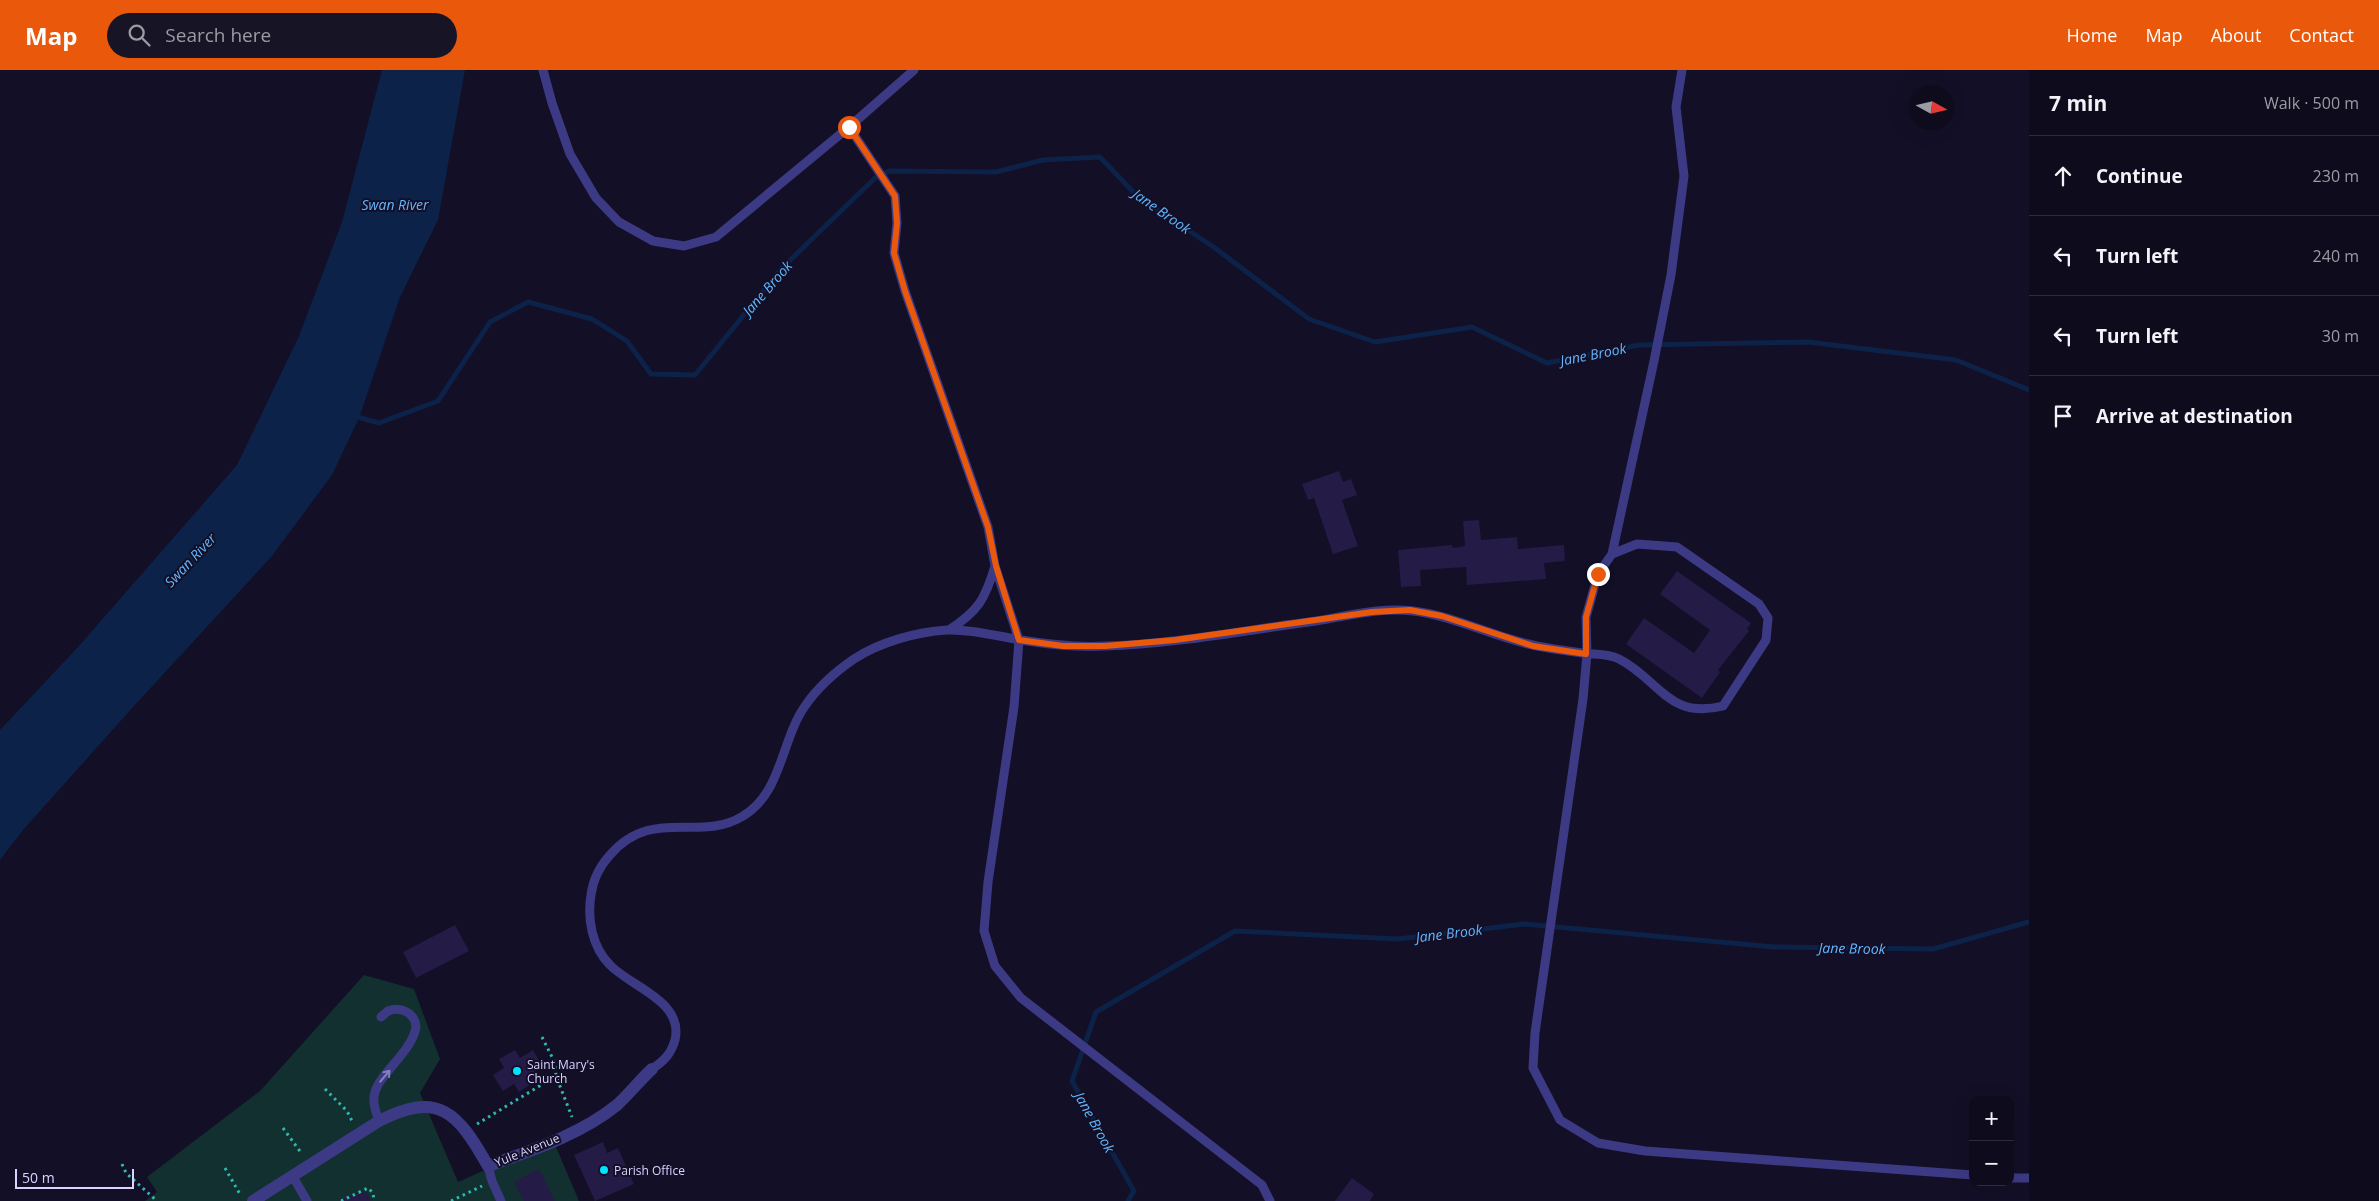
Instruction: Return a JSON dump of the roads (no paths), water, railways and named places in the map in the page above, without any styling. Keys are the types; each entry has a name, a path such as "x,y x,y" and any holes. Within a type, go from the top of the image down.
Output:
{"street":[{"name":"Yule Avenue","path":"248,1200 292,1176 379,1121 403,1109 428,1106 449,1114 466,1131 488,1166 577,1130 617,1104 652,1069"}],"lane":[{"path":"542,70 570,154 596,198 619,222 653,241 684,246 716,237 849,127 914,70"},
{"path":"1682,70 1676,106 1684,176 1670,275 1654,361 1612,554 1598,574 1586,617 1583,699 1534,1033 1533,1068 1560,1120 1598,1143 1645,1151 1969,1175"},
{"path":"849,127 895,196 897,223 894,253 905,291 988,527 996,566 1019,640 1014,707 988,882 984,932 995,966 1021,998 1262,1185 1270,1201"},
{"path":"652,1069 666,1059 672,1049 675,1038 675,1022 659,1000 609,965 595,944 590,920 591,894 600,867 622,841 646,830 672,826 714,826 742,818 760,802 779,768 790,734 804,706 831,676 859,656 901,638 949,630 1063,646 1105,646 1175,640 1372,612 1410,610 1442,616 1533,646 1586,654 1605,654 1622,661 1681,706 1706,710 1723,706 1766,640 1768,618 1759,604 1677,547 1638,544 1612,554"},
{"path":"949,630 971,616 989,589 996,566"},
{"path":"379,1121 374,1098 376,1090 404,1051 416,1027 412,1016 402,1010 388,1010 381,1017"},
{"path":"488,1166 501,1201"},
{"path":"292,1176 307,1201"},
{"path":"2014,1178 2029,1178"}],"water":[{"name":"Swan River","path":"382,70 465,70 438,220 400,297 359,418 332,475 272,556 23,830 0,860 0,730 78,647 237,465 299,336 342,222"}],"waterway":[{"name":"Jane Brook","path":"354,416 379,423 438,401 490,322 528,302 592,319 627,341 651,374 695,375 782,268 875,178 889,171 996,172 1043,160 1100,157 1137,196 1215,248 1309,319 1375,342 1472,327 1547,363 1639,345 1808,342 1956,360 2029,390"},
{"name":"Jane Brook","path":"1128,1201 1134,1191 1072,1081 1096,1012 1235,931 1398,939 1524,924 1774,947 1933,949 2029,922"}],"place":[{"name":"Saint Mary's Church","path":"517,1071"},
{"name":"Parish Office","path":"604,1170"}]}
